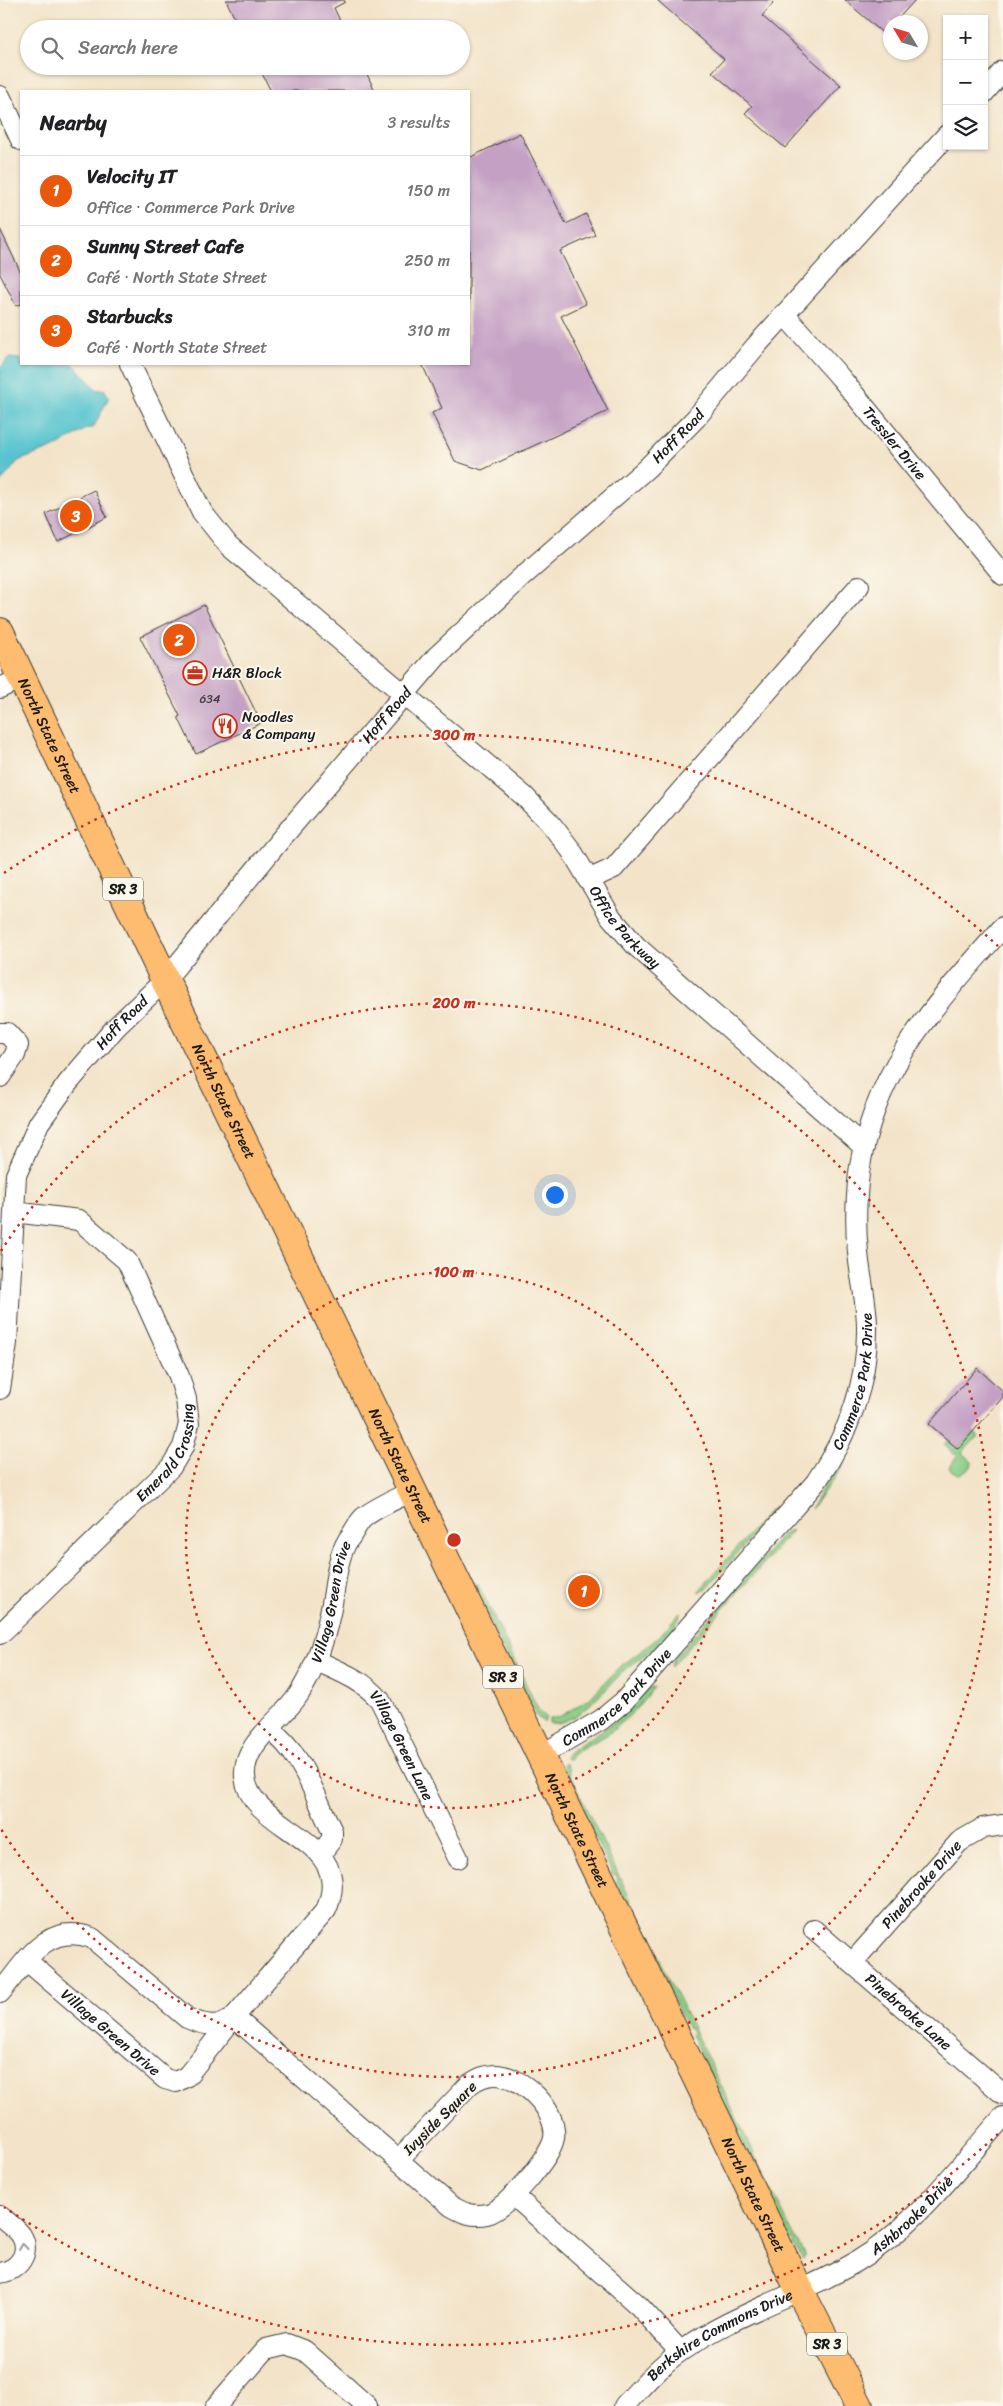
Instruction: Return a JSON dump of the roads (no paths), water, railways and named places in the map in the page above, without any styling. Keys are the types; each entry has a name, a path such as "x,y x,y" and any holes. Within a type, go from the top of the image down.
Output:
{"main road":[{"name":"North State Street","path":"0,632 11,683 165,980 799,2290 859,2406"}],"street":[{"path":"988,89 1003,72"},
{"path":"0,96 13,137"},
{"name":"Hoff Road","path":"0,1389 7,1343 5,1213 16,1175 39,1124 68,1083 116,1028 165,980 403,694 437,656 518,580 647,468 696,418 784,314 943,139"},
{"name":"Tressler Drive","path":"784,314 840,377 1003,575"},
{"name":"Office Parkway","path":"130,365 202,512 229,546 524,796 550,823 571,850 611,917 636,946 864,1147"},
{"path":"588,880 614,868 860,586"},
{"name":"Commerce Park Drive","path":"541,1755 601,1720 624,1701 816,1482 836,1454 852,1418 862,1386 866,1357 867,1326 858,1253 856,1213 864,1147 874,1112 892,1070 912,1036 932,1008 1003,927"},
{"path":"0,1034 7,1033 18,1044 15,1055 0,1077"},
{"name":"Emerald Crossing","path":"0,1634 171,1467 183,1446 189,1424 186,1399 179,1376 127,1261 79,1220 5,1213"},
{"name":"Village Green Drive","path":"27,1961 165,2079 176,2082 187,2076 234,2017 326,1910 332,1896 334,1884 331,1871 320,1855 258,1804 249,1792 245,1778 245,1765 250,1752 298,1695 317,1661 331,1612 338,1567 347,1543 363,1519 412,1490"},
{"name":"Village Green Lane","path":"317,1661 355,1678 369,1687 380,1700 458,1858"},
{"path":"269,1729 282,1738 293,1750 332,1831 332,1839 320,1855"},
{"name":"Pinebrooke Drive","path":"852,1963 959,1842 983,1828 1003,1825"},
{"name":"Pinebrooke Lane","path":"814,1930 1003,2094"},
{"path":"0,1993 42,1944 52,1937 64,1933 78,1933 92,1938 187,2018 200,2024 214,2025 228,2022 234,2017"},
{"name":"Ivyside Square","path":"234,2017 398,2160 451,2206 463,2213 488,2214 501,2208 513,2195 549,2152 554,2140 554,2127 551,2115 545,2105 517,2081 506,2076 493,2074 479,2078 470,2084 398,2160"},
{"name":"Ashbrooke Drive","path":"799,2290 856,2262 897,2233 922,2210 1003,2117"},
{"path":"513,2195 639,2306 680,2351"},
{"path":"0,2216 21,2236 25,2246 24,2255 19,2265 10,2271 0,2273"},
{"name":"Berkshire Commons Drive","path":"624,2406 648,2378 680,2351 702,2337 799,2290"},
{"path":"216,2406 266,2349 287,2344 305,2351 367,2406"}],"water":[{"path":"8,358 20,359 20,365 74,365 94,387 98,390 104,389 109,397 93,428 88,428 55,447 18,461 0,483 0,369"}],"place":[{"name":"Starbucks","path":"76,516"},
{"name":"Sunny Street Cafe","path":"179,640"},
{"name":"H&R Block","path":"195,673"},
{"name":"Noodles & Company","path":"225,726"},
{"name":"Velocity IT","path":"584,1591"}]}
